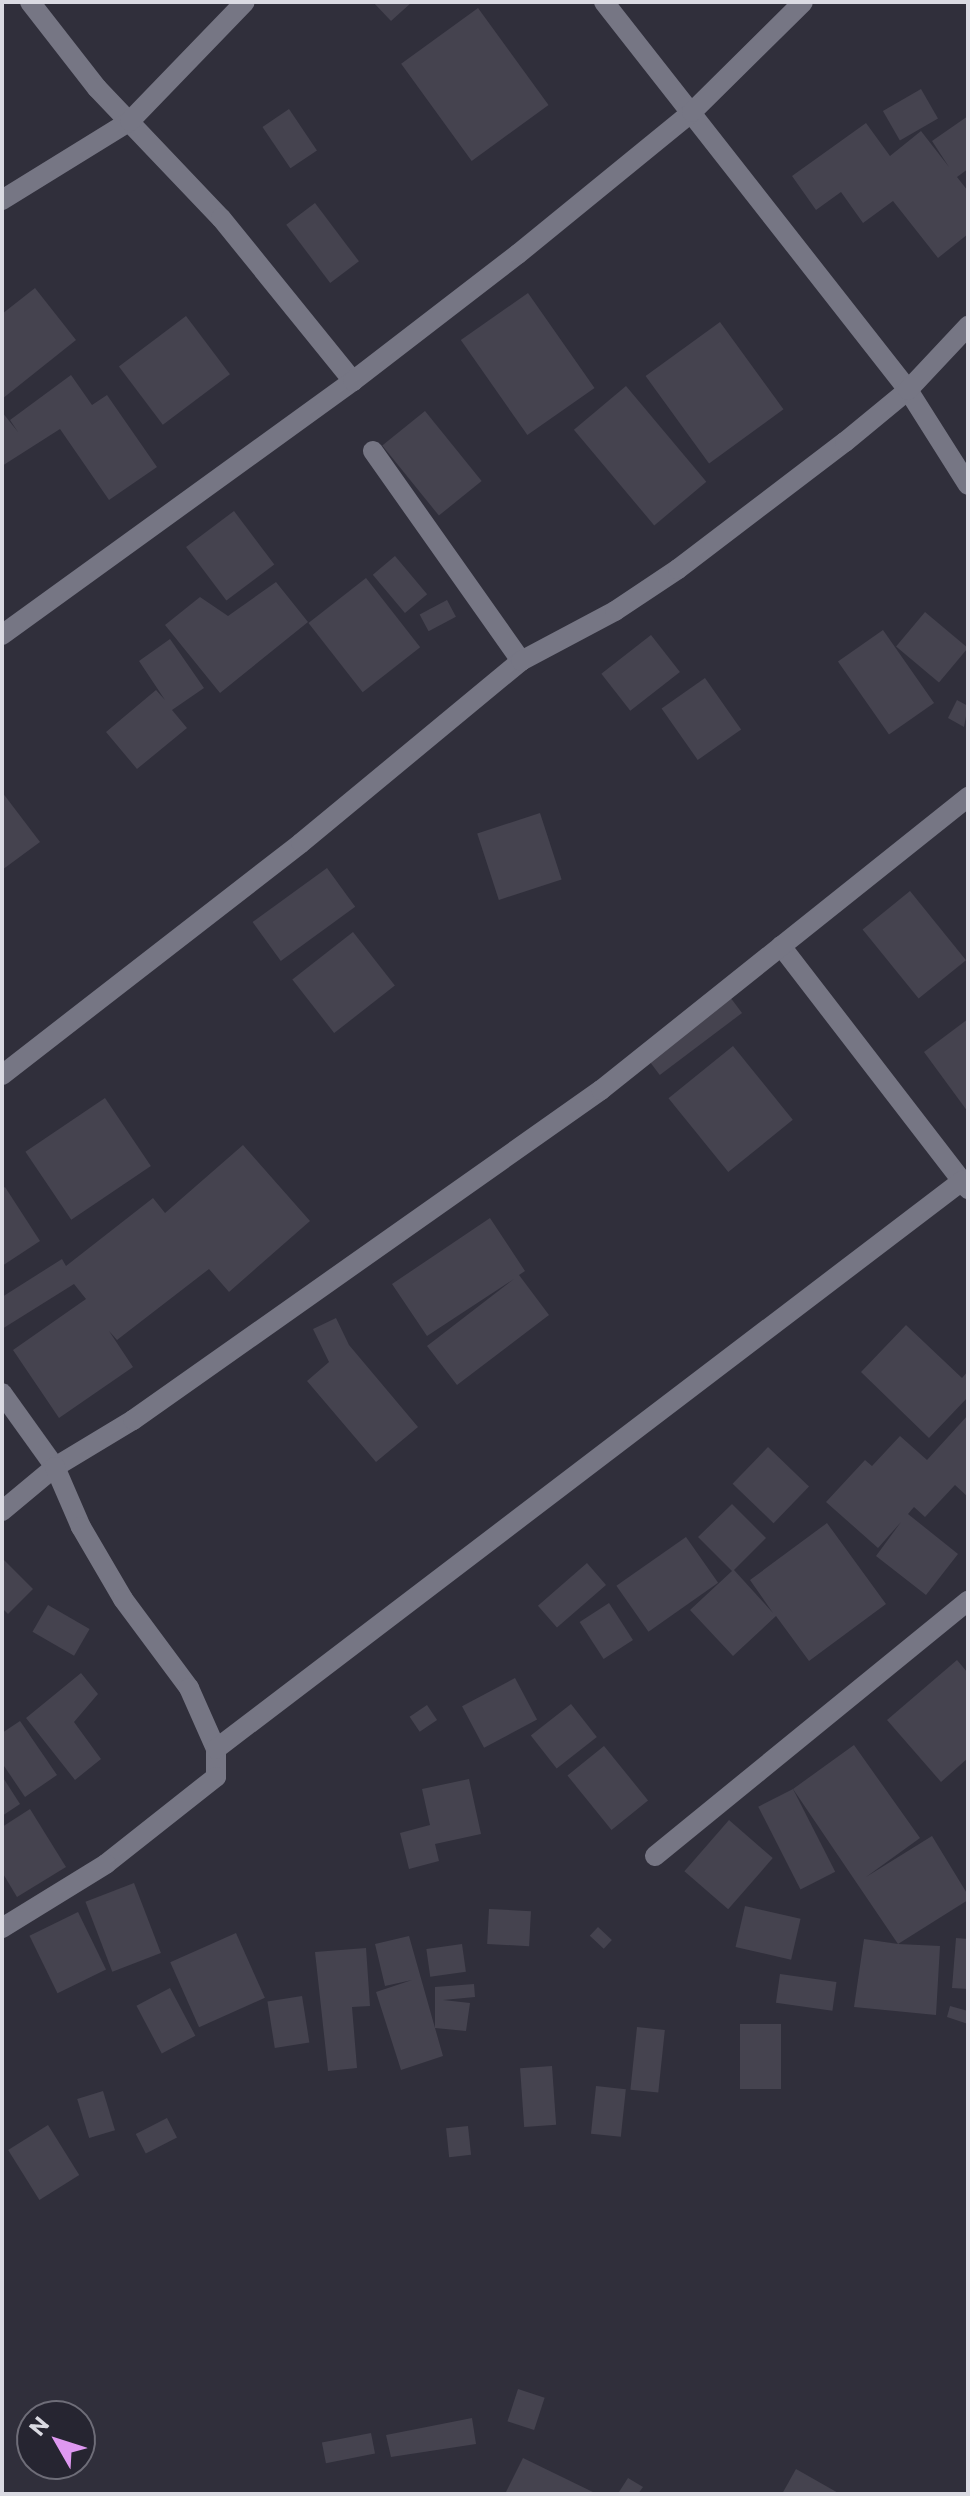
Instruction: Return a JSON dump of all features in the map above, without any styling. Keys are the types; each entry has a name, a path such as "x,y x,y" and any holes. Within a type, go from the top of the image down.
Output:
{"street":[{"path":"30,2 53,35 221,218 353,381"},
{"path":"2,200 130,121 245,2"},
{"path":"604,2 908,390 968,485"},
{"path":"2,635 353,381 692,112 803,2"},
{"path":"2,1075 301,843 521,661 615,611 678,569 908,390 968,326"},
{"path":"373,451 521,661"},
{"path":"2,1511 55,1467 133,1420 601,1090 968,797"},
{"path":"216,1749 965,1185 781,946"},
{"path":"2,1393 55,1467 81,1527 123,1599 189,1688 216,1749 216,1777 178,1810 106,1864 2,1928"},
{"path":"655,1856 968,1601"}],"building":[{"path":"373,2 412,2 391,21"},
{"path":"478,8 549,105 472,161 401,64"},
{"path":"921,89 938,118 900,140 883,111"},
{"path":"289,109 317,150 290,168 262,127"},
{"path":"968,116 968,169 957,177 968,191 968,234 938,258 893,201 863,223 841,192 816,210 792,176 866,123 890,156 921,131 949,167 932,141"},
{"path":"315,203 359,261 330,283 286,225"},
{"path":"35,288 76,340 2,399 2,314"},
{"path":"528,293 595,388 527,435 461,340"},
{"path":"186,316 230,374 163,425 119,367"},
{"path":"720,322 783,409 709,463 646,376"},
{"path":"71,375 92,405 107,395 157,467 109,500 60,429 2,466 2,412 18,432 10,420"},
{"path":"626,386 706,482 654,525 574,430"},
{"path":"425,411 482,481 439,516 382,446"},
{"path":"234,511 274,565 226,601 186,547"},
{"path":"395,556 427,594 405,613 373,575"},
{"path":"366,578 420,647 363,692 308,623"},
{"path":"276,582 308,622 220,693 165,625 200,597 228,616"},
{"path":"447,600 456,617 429,631 420,615"},
{"path":"925,612 968,648 939,682 896,646"},
{"path":"883,630 934,703 889,734 838,662"},
{"path":"651,635 680,672 630,711 601,674"},
{"path":"170,639 204,688 172,710 187,728 137,769 106,732 156,690 165,700 139,661"},
{"path":"705,678 741,730 698,760 662,708"},
{"path":"957,700 968,706 964,727 948,718"},
{"path":"2,792 40,842 2,870"},
{"path":"540,813 562,880 499,900 477,833"},
{"path":"327,868 355,907 281,961 253,922"},
{"path":"910,891 966,960 919,999 863,929"},
{"path":"353,932 395,986 334,1033 292,979"},
{"path":"727,993 742,1013 660,1075 645,1055"},
{"path":"968,1019 968,1112 924,1052"},
{"path":"733,1046 793,1120 728,1172 668,1098"},
{"path":"105,1098 151,1166 71,1220 25,1152"},
{"path":"243,1145 310,1221 229,1292 209,1269 117,1340 109,1331 133,1367 59,1418 13,1350 86,1299 74,1284 2,1329 2,1297 62,1259 66,1266 153,1198 165,1213"},
{"path":"5,1187 40,1241 2,1266 2,1189"},
{"path":"490,1218 525,1271 519,1275 549,1315 457,1385 427,1346 514,1279 427,1336 392,1284"},
{"path":"336,1318 349,1345 418,1427 376,1462 307,1381 329,1362 313,1329"},
{"path":"906,1325 962,1378 968,1371 968,1397 929,1438 861,1372"},
{"path":"968,1415 968,1497 955,1485 925,1517 914,1507 908,1514 958,1554 926,1595 876,1556 901,1522 878,1548 826,1502 865,1460 872,1466 900,1436 927,1460"},
{"path":"768,1447 809,1487 774,1523 733,1484"},
{"path":"732,1504 766,1538 734,1570 773,1613 750,1580 827,1523 886,1604 809,1661 776,1616 733,1656 690,1610 732,1571 698,1537"},
{"path":"686,1537 718,1583 648,1632 616,1586"},
{"path":"2,1558 33,1589 8,1614 2,1608"},
{"path":"587,1563 606,1585 557,1628 538,1606"},
{"path":"609,1603 633,1640 604,1659 580,1622"},
{"path":"48,1605 90,1629 74,1656 32,1632"},
{"path":"957,1660 968,1673 968,1758 941,1782 887,1720"},
{"path":"81,1673 98,1694 74,1722 101,1759 75,1780 26,1718"},
{"path":"515,1678 537,1719 484,1748 462,1706"},
{"path":"571,1704 597,1737 557,1768 531,1735"},
{"path":"427,1705 437,1720 420,1732 410,1717"},
{"path":"20,1721 57,1775 25,1797 2,1763 2,1733"},
{"path":"854,1745 920,1838 866,1877 932,1836 968,1895 968,1900 898,1944 793,1789"},
{"path":"604,1746 648,1800 612,1830 567,1776"},
{"path":"2,1776 20,1804 2,1816"},
{"path":"469,1779 481,1834 435,1844 439,1861 409,1869 400,1833 430,1825 422,1789"},
{"path":"793,1789 835,1872 800,1890 758,1807"},
{"path":"30,1809 66,1867 17,1897 2,1872 2,1827"},
{"path":"729,1820 773,1858 728,1909 684,1871"},
{"path":"134,1883 161,1953 112,1972 85,1902"},
{"path":"745,1906 801,1919 791,1960 736,1947"},
{"path":"489,1909 531,1911 529,1946 487,1944"},
{"path":"78,1912 106,1970 58,1993 29,1936"},
{"path":"598,1927 612,1940 604,1949 590,1936"},
{"path":"236,1933 265,1998 199,2027 170,1962"},
{"path":"409,1936 443,2056 401,2070 376,1992 412,1980 385,1986 375,1944"},
{"path":"956,1938 968,1939 968,1989 952,1988"},
{"path":"864,1939 940,1946 936,2015 854,2007"},
{"path":"462,1944 466,1972 430,1977 426,1949"},
{"path":"366,1948 370,2006 352,2007 357,2068 328,2071 315,1952"},
{"path":"780,1974 836,1982 832,2011 776,2003"},
{"path":"474,1984 475,1997 443,2000 470,2003 466,2031 435,2028 435,1987"},
{"path":"170,1988 195,2036 162,2054 136,2006"},
{"path":"302,1996 309,2042 275,2048 267,2001"},
{"path":"950,2006 968,2011 968,2024 947,2017"},
{"path":"740,2024 781,2024 781,2089 740,2089"},
{"path":"637,2027 665,2030 658,2093 630,2090"},
{"path":"552,2066 556,2125 524,2127 520,2068"},
{"path":"596,2086 626,2089 621,2137 591,2134"},
{"path":"103,2091 115,2130 89,2138 77,2099"},
{"path":"167,2118 177,2138 146,2153 136,2134"},
{"path":"48,2125 79,2175 39,2200 8,2150"},
{"path":"468,2126 471,2155 449,2157 446,2128"},
{"path":"518,2389 545,2398 534,2430 507,2421"},
{"path":"472,2418 476,2444 391,2457 386,2435"},
{"path":"371,2433 375,2454 326,2463 322,2443"},
{"path":"523,2458 597,2494 505,2494"},
{"path":"796,2469 840,2494 782,2494"},
{"path":"628,2478 643,2487 638,2494 619,2492"}]}
